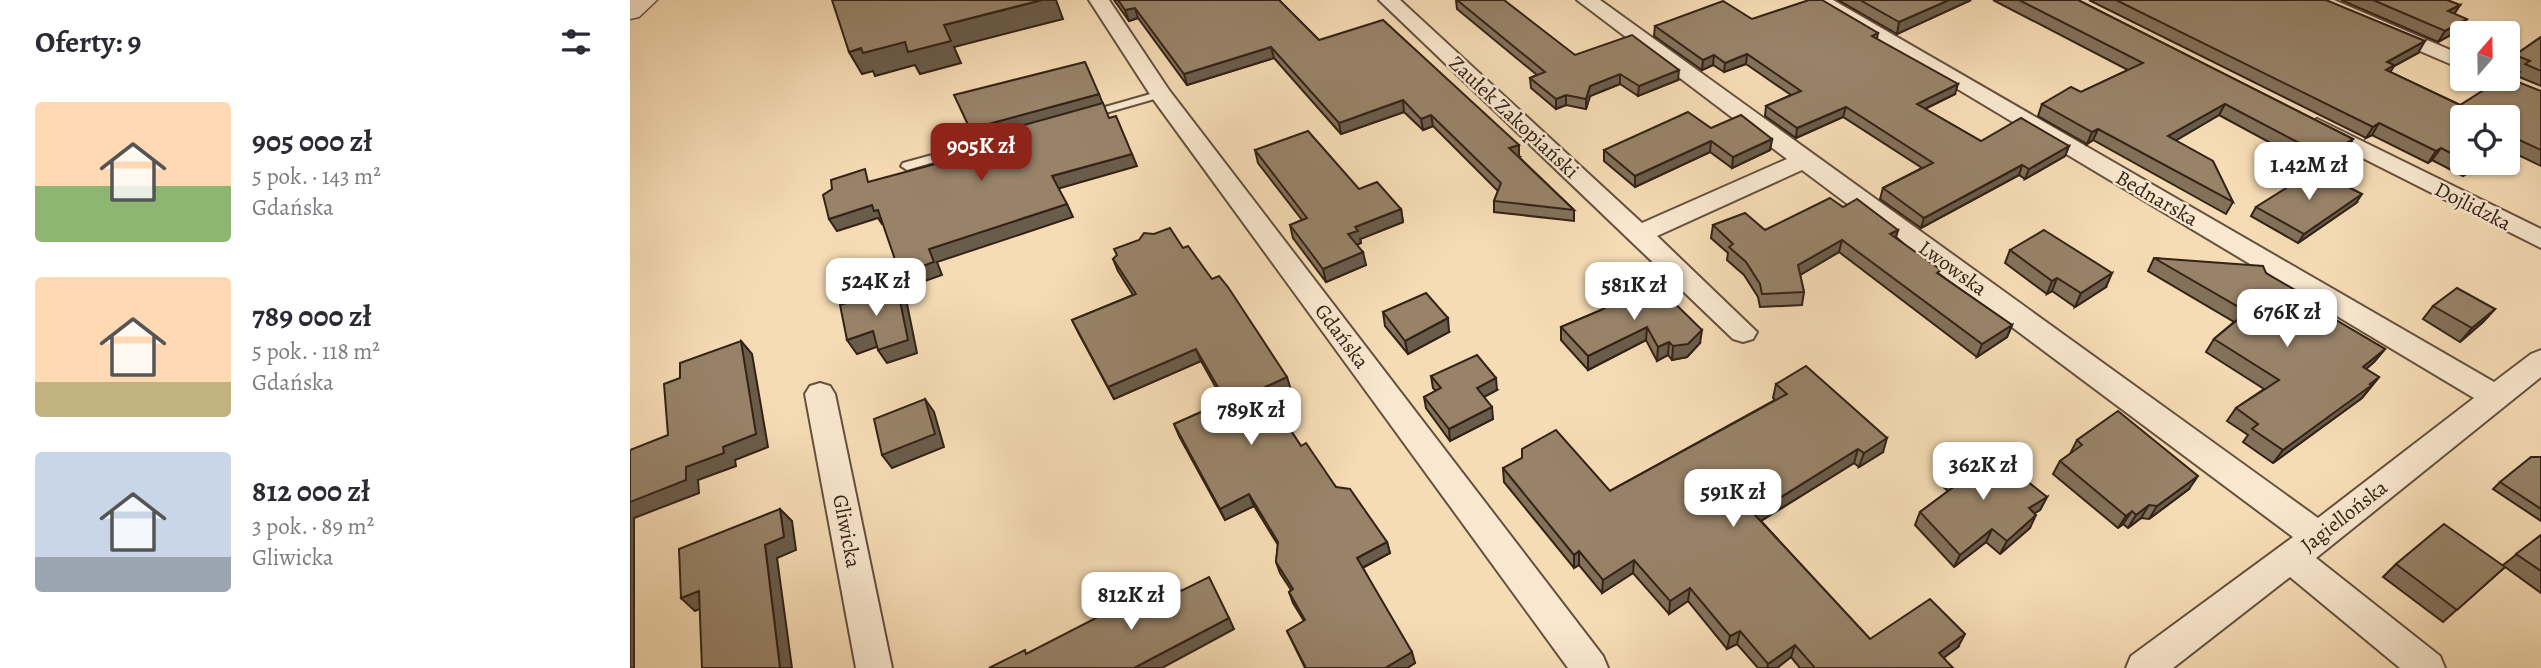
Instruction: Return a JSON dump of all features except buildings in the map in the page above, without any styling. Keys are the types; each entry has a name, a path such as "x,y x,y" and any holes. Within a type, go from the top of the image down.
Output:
{"street":[{"path":"630,12 645,0"},
{"name":"Gdańska","path":"1099,0 1161,94 1590,668"},
{"name":"Zaułek Zakopiański","path":"1389,0 1743,332"},
{"name":"Lwowska","path":"1587,0 2318,537"},
{"name":"Bednarska","path":"1819,0 2495,396"},
{"path":"2317,0 2450,58"},
{"name":"Dojlidzka","path":"2292,114 2541,240"},
{"path":"1639,234 1806,159"},
{"name":"Jagiellońska","path":"2144,668 2291,558 2541,361"},
{"name":"Gliwicka","path":"820,394 874,668"},
{"path":"2291,558 2427,668"}],"lane":[{"path":"1080,117 1161,94"},
{"path":"907,166 1000,139"}]}
